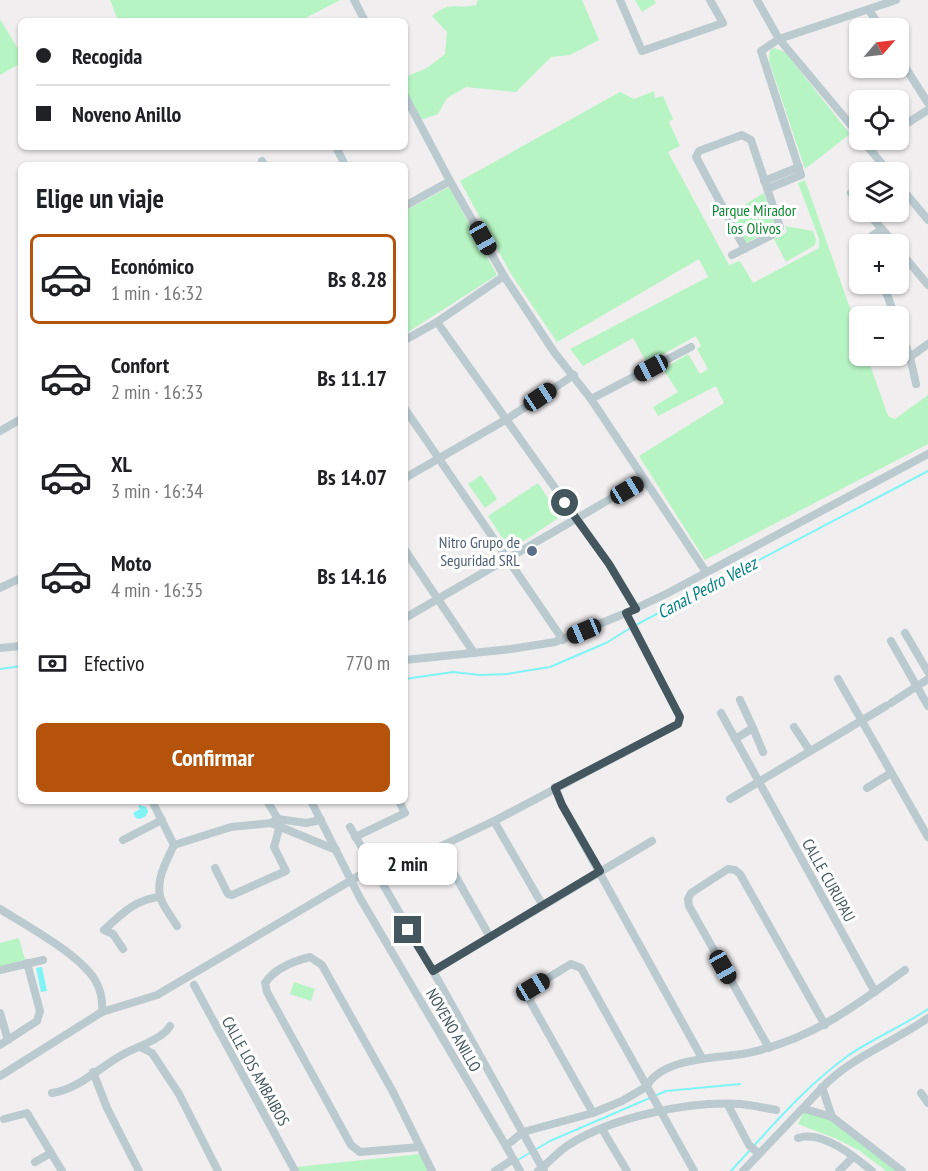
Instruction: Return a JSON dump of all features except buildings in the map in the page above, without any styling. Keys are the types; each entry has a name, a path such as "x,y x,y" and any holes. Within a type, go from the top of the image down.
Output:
{"street":[{"path":"354,0 363,18"},
{"path":"620,0 642,51 723,23 710,0"},
{"path":"757,0 779,39 849,123"},
{"path":"765,185 800,172 760,51 779,39 896,0"},
{"path":"869,9 875,18"},
{"path":"909,73 928,103"},
{"path":"408,102 504,276 554,352 591,399 706,572"},
{"path":"909,122 928,110"},
{"path":"732,255 745,249 780,230 750,140 742,135 699,151 696,158 745,249"},
{"path":"872,150 881,162"},
{"path":"408,204 450,181"},
{"path":"909,197 928,220"},
{"path":"876,222 886,234"},
{"path":"875,234 882,229"},
{"path":"909,260 925,275 928,285"},
{"path":"408,338 437,322 504,276"},
{"path":"437,322 609,564 636,609"},
{"path":"916,384 910,357 928,344"},
{"path":"591,399 691,347"},
{"path":"408,476 574,375"},
{"path":"408,414 563,640"},
{"path":"0,431 18,421"},
{"path":"408,660 511,649 563,640 628,616 636,609 928,454"},
{"path":"408,616 643,480"},
{"path":"408,554 474,653"},
{"path":"0,588 18,579"},
{"path":"0,1076 102,1012 157,994 372,868 439,847 494,821 678,724 680,717 628,616"},
{"path":"905,633 928,672"},
{"path":"891,641 928,706"},
{"path":"0,648 18,646"},
{"path":"838,679 928,837"},
{"path":"730,799 928,679"},
{"path":"740,700 763,752"},
{"name":"CALLE CURUPAU","path":"721,713 875,992"},
{"path":"794,727 810,751"},
{"path":"735,739 753,729"},
{"path":"867,788 891,773"},
{"path":"555,788 562,805 702,1058"},
{"path":"154,804 174,845"},
{"path":"215,868 228,894 231,895 236,895 286,871 274,847 276,822 268,804"},
{"name":"NOVENO ANILLO","path":"313,804 351,881 519,1171"},
{"path":"355,837 405,813 400,804"},
{"path":"123,840 162,820"},
{"path":"177,926 160,897 162,872 174,845 231,827 276,822 306,823 321,820"},
{"path":"494,821 543,906"},
{"path":"276,822 336,850"},
{"name":"NOVENO ANILLO","path":"350,827 524,1132 542,1170"},
{"path":"433,971 652,841"},
{"path":"439,847 490,937"},
{"path":"769,1048 689,906 688,899 691,893 728,869 740,874 825,1025"},
{"path":"123,949 113,934 104,930 130,907 149,898 160,897"},
{"path":"0,909 74,958 88,971 100,990 103,1002 102,1012"},
{"path":"420,1147 360,1152 351,1146 267,993 265,983 268,977 294,961 310,957 322,965 393,1092 432,1171"},
{"path":"0,970 43,960"},
{"path":"0,1045 38,1021 40,1011 27,963"},
{"path":"593,1113 530,1001 533,987 571,964 581,968 694,1171"},
{"path":"648,1089 649,1081 659,1073 702,1058 742,1054 769,1048 825,1025 857,1006 905,970"},
{"name":"CALLE LOS AMBAIBOS","path":"194,985 295,1171"},
{"path":"0,1013 8,1040"},
{"path":"743,1171 754,1150 801,1110 830,1079 855,1061 913,1029 928,1018"},
{"path":"52,1094 62,1092 120,1055 166,1032 170,1026"},
{"path":"140,1047 152,1053 179,1094 218,1171"},
{"path":"93,1072 107,1108 139,1171"},
{"path":"822,1087 832,1118"},
{"path":"506,1146 524,1132 593,1113 648,1089"},
{"path":"921,1093 928,1103"},
{"path":"542,1170 569,1144 602,1129 660,1111 698,1105 738,1104 776,1110"},
{"path":"728,1105 754,1150"},
{"path":"801,1110 832,1118 902,1171"},
{"path":"4,1119 27,1113 62,1171"},
{"path":"602,1129 627,1171"},
{"path":"798,1138 810,1136 836,1146 872,1171"},
{"path":"35,1162 51,1153"},
{"path":"839,1171 853,1157"},
{"path":"495,1171 512,1160"}],"green space":[{"path":"110,0 340,0 306,18 117,18"},
{"path":"478,0 582,0 599,40 570,55 551,57 516,92 466,87 447,98 438,114 418,121 408,102 408,76 427,68 445,54 447,32 432,16 444,8 476,5"},
{"path":"635,0 654,0 656,3 642,12"},
{"path":"0,19 18,49 18,65 0,75"},
{"path":"775,48 785,52 849,133 805,169 769,61 770,50"},
{"path":"654,91 655,98 663,96 673,119 669,122 680,146 668,152 729,265 740,261 753,283 819,248 819,239 798,183 805,180 849,306 849,366 870,366 888,416 895,419 928,395 928,444 705,560 639,456 724,403 716,386 658,416 653,407 678,392 663,369 688,354 700,374 708,369 697,349 701,346 696,336 647,363 633,338 583,366 570,349 708,277 699,259 557,342 511,274 460,181 620,92 634,99"},
{"path":"449,187 497,275 408,332 408,209"},
{"name":"Parque Mirador los Olivos","path":"764,193 774,229 746,243 731,213"},
{"path":"785,226 813,231 816,240 815,245 786,262 774,239 787,231"},
{"path":"481,475 497,499 485,508 468,484"},
{"path":"538,483 560,517 510,550 488,516"},
{"path":"19,938 25,960 0,967 0,943"},
{"path":"294,982 315,989 311,1001 290,994"},
{"path":"805,1110 828,1116 900,1171 886,1171 860,1151 837,1139 798,1124"},
{"path":"420,1154 428,1171 299,1171 296,1167"}],"water":[{"path":"138,806 146,807 148,811 146,816 140,819 136,818 133,813 140,809"},
{"path":"42,967 47,991 41,992 36,968"}],"waterway":[{"name":"Canal Pedro Velez","path":"408,679 453,672 480,675 507,674 550,667 606,643 632,627 928,471"},
{"name":"Canal Pedro Velez","path":"0,669 18,666"},
{"path":"731,1171 817,1081 849,1055 928,1009"},
{"path":"516,1161 550,1141 666,1091 740,1084"}],"place":[{"name":"Nitro Grupo de Seguridad SRL","path":"532,551"}],"route":[{"path":"408,930 433,971 600,871 562,805 555,788 680,721 626,613 636,609 609,564 565,503"}]}
